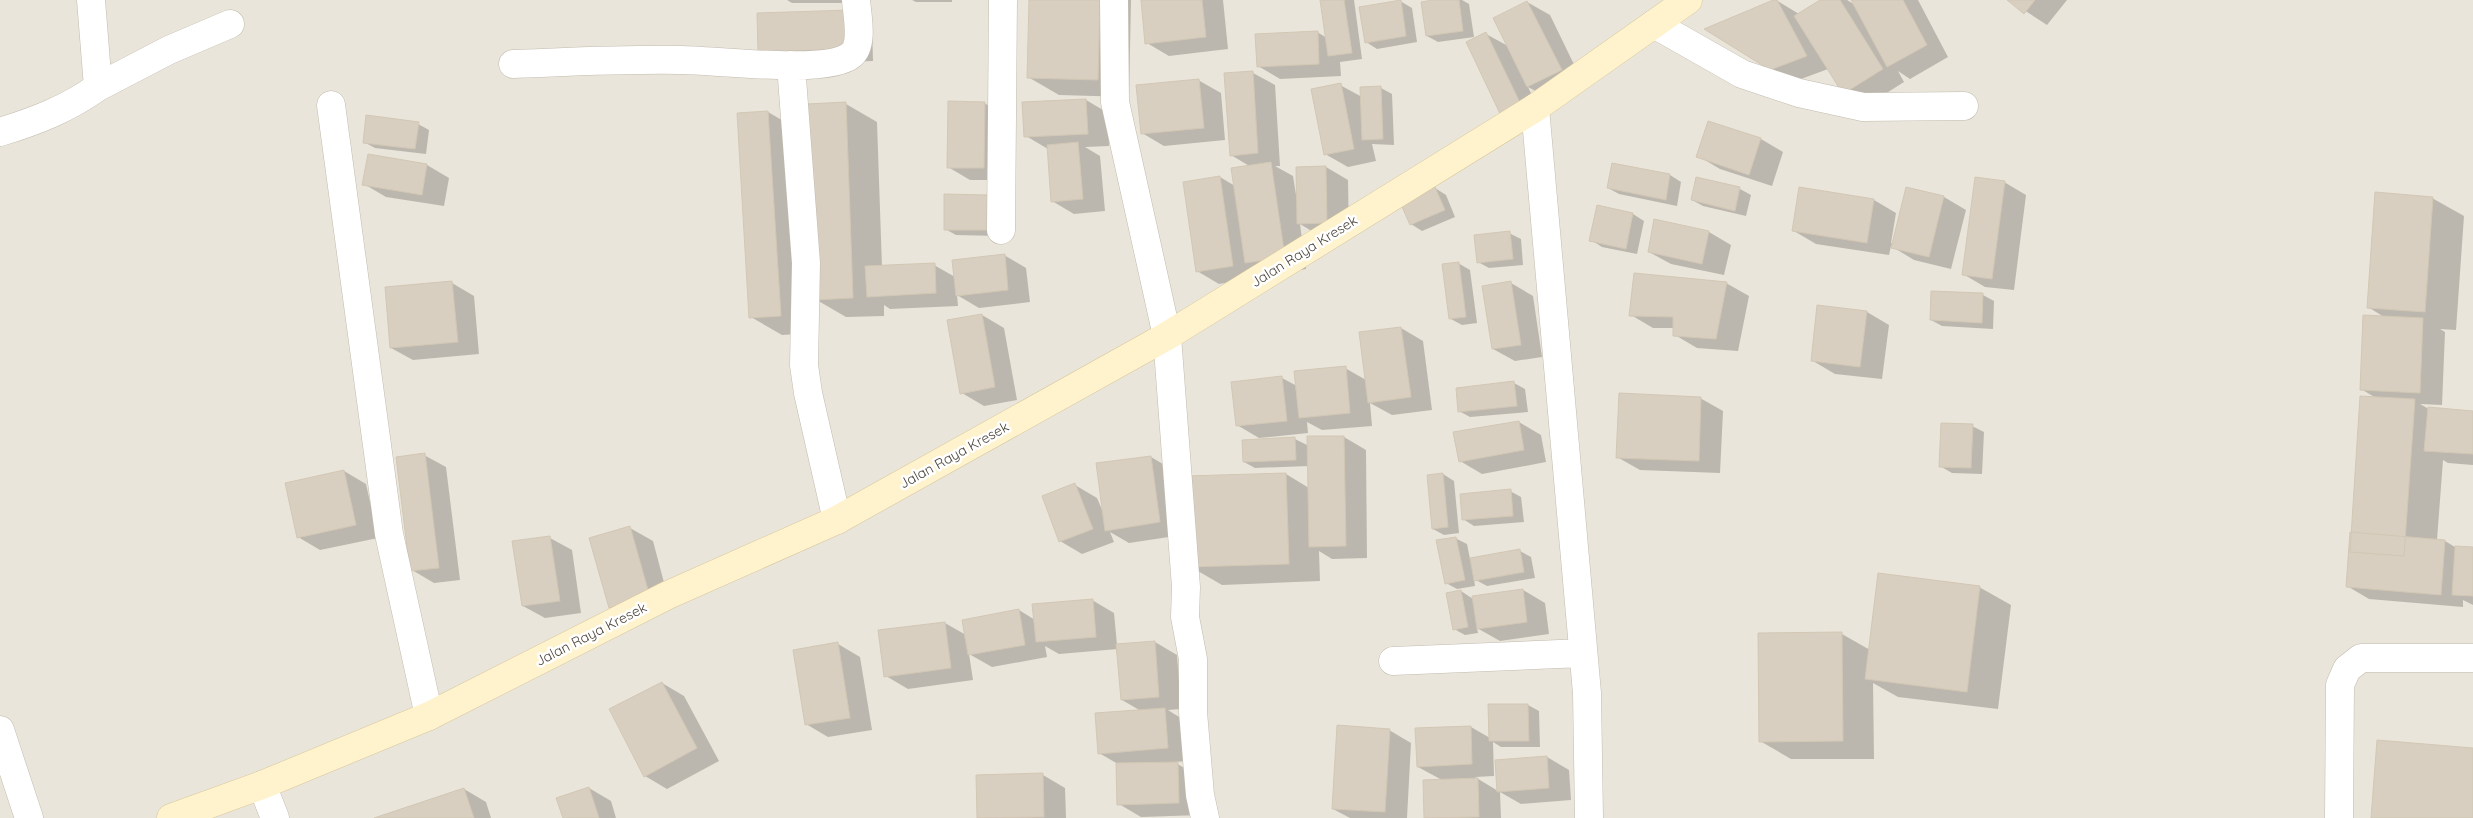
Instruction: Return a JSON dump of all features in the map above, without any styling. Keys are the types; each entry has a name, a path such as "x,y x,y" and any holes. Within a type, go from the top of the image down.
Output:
{"main road":[{"name":"Jalan Raya Kresek","path":"171,818 262,785 429,716 668,595 837,520 1168,336 1535,108 1688,0"}],"street":[{"path":"91,0 98,87"},
{"path":"513,64 682,60 791,65 833,63 850,57 854,53 858,34 856,0"},
{"path":"1000,230 1004,0"},
{"path":"1114,0 1115,102 1168,336 1186,587 1186,617 1192,659 1192,712 1200,795 1205,818"},
{"path":"0,132 38,121 75,104 98,87 169,50 230,24"},
{"path":"1654,24 1742,74 1799,93 1863,107 1964,106"},
{"path":"791,65 806,263 804,365 837,520"},
{"path":"331,105 389,534 429,716"},
{"path":"1535,108 1584,653 1587,693 1589,818"},
{"path":"1393,661 1584,653"},
{"path":"2338,818 2340,686 2347,670 2361,658 2473,658"},
{"path":"0,730 29,818"},
{"path":"262,785 275,818"}],"shaded area":[{"path":"0,0 2473,0 2473,818 0,818"}],"building":[{"path":"1029,0 1100,0 1098,80 1027,78"},
{"path":"1141,0 1202,0 1206,37 1145,44"},
{"path":"1320,0 1344,0 1352,53 1328,56"},
{"path":"1401,0 1406,36 1365,43 1359,7"},
{"path":"1459,0 1463,31 1426,36 1421,2"},
{"path":"1777,0 1807,56 1770,70 1704,29"},
{"path":"1820,0 1840,0 1883,69 1843,94 1794,16"},
{"path":"1851,0 1903,0 1927,45 1887,67"},
{"path":"2007,0 2035,0 2024,14"},
{"path":"1527,1 1562,70 1527,87 1493,18"},
{"path":"850,10 851,49 758,52 757,13"},
{"path":"1318,31 1319,64 1257,67 1255,34"},
{"path":"1486,32 1524,111 1504,122 1466,42"},
{"path":"1253,71 1258,153 1230,156 1224,73"},
{"path":"1199,79 1204,128 1141,134 1136,85"},
{"path":"1341,83 1354,149 1324,155 1311,89"},
{"path":"1381,86 1383,139 1362,140 1360,87"},
{"path":"1086,99 1088,134 1024,137 1022,102"},
{"path":"948,101 985,102 984,168 947,168"},
{"path":"846,102 853,298 813,300 807,104"},
{"path":"768,111 781,316 749,318 737,113"},
{"path":"366,115 419,122 415,149 363,143"},
{"path":"1708,121 1761,138 1749,175 1696,157"},
{"path":"1078,142 1083,199 1051,202 1047,145"},
{"path":"368,154 427,164 422,195 362,185"},
{"path":"1271,162 1285,257 1245,263 1231,168"},
{"path":"1612,163 1670,174 1666,200 1607,188"},
{"path":"1326,166 1327,223 1297,224 1296,167"},
{"path":"1220,176 1233,266 1196,272 1183,182"},
{"path":"1696,177 1740,187 1735,211 1691,200"},
{"path":"1975,177 2005,181 1992,279 1962,275"},
{"path":"1435,187 1445,210 1410,225 1400,202"},
{"path":"1799,187 1874,199 1867,243 1792,231"},
{"path":"1906,187 1944,196 1929,257 1891,248"},
{"path":"2375,192 2433,197 2425,312 2367,308"},
{"path":"944,194 988,195 988,230 944,230"},
{"path":"1597,205 1633,213 1626,249 1589,241"},
{"path":"1654,219 1709,231 1702,264 1648,252"},
{"path":"1510,231 1513,259 1477,263 1474,235"},
{"path":"1005,254 1008,290 956,296 952,260"},
{"path":"1459,262 1466,317 1449,319 1442,264"},
{"path":"935,263 936,293 867,297 865,266"},
{"path":"1634,273 1727,282 1716,339 1673,336 1673,317 1629,316"},
{"path":"452,281 458,342 390,348 385,287"},
{"path":"1511,281 1521,345 1492,349 1482,286"},
{"path":"1931,291 1983,293 1982,323 1930,320"},
{"path":"1817,305 1867,311 1860,367 1811,361"},
{"path":"982,314 995,387 960,394 947,320"},
{"path":"2363,315 2423,318 2420,393 2360,390"},
{"path":"1401,327 1411,397 1368,403 1359,332"},
{"path":"1346,366 1350,413 1299,418 1294,371"},
{"path":"1282,376 1287,421 1236,426 1231,382"},
{"path":"1514,381 1517,406 1458,412 1456,388"},
{"path":"1619,393 1701,397 1699,461 1616,458"},
{"path":"2360,396 2415,399 2404,556 2350,552"},
{"path":"2428,407 2473,411 2473,454 2424,451"},
{"path":"1519,421 1524,450 1459,462 1453,432"},
{"path":"1941,423 1973,424 1971,468 1939,467"},
{"path":"1307,436 1344,436 1346,546 1309,547"},
{"path":"1295,437 1296,460 1243,462 1242,440"},
{"path":"425,453 439,568 410,571 396,457"},
{"path":"1151,456 1160,522 1105,531 1096,463"},
{"path":"344,470 356,525 297,538 285,483"},
{"path":"1286,473 1289,564 1189,567 1186,476"},
{"path":"1443,473 1448,527 1432,529 1427,475"},
{"path":"1075,483 1093,529 1059,542 1042,496"},
{"path":"1511,489 1513,516 1462,520 1460,494"},
{"path":"630,526 650,597 609,608 589,538"},
{"path":"2350,532 2445,540 2441,595 2346,587"},
{"path":"550,536 560,601 522,606 512,541"},
{"path":"1456,537 1465,580 1445,584 1436,540"},
{"path":"2455,546 2473,547 2473,596 2452,595"},
{"path":"1520,549 1524,572 1474,581 1470,558"},
{"path":"1878,573 1980,586 1967,692 1865,679"},
{"path":"1523,589 1527,622 1477,629 1472,596"},
{"path":"1461,590 1468,627 1453,630 1446,593"},
{"path":"1093,599 1096,637 1036,642 1032,604"},
{"path":"1019,609 1025,645 968,655 962,620"},
{"path":"945,622 951,668 884,677 878,630"},
{"path":"1842,632 1843,741 1759,742 1758,633"},
{"path":"1155,641 1159,697 1121,700 1116,644"},
{"path":"838,642 850,718 805,725 793,650"},
{"path":"662,682 697,748 644,777 609,709"},
{"path":"1488,704 1528,704 1529,741 1489,741"},
{"path":"1165,708 1168,748 1098,754 1095,713"},
{"path":"1337,725 1390,729 1385,812 1332,809"},
{"path":"1471,726 1472,764 1417,767 1415,728"},
{"path":"2377,740 2473,748 2473,818 2371,818"},
{"path":"1547,756 1549,788 1497,792 1495,760"},
{"path":"1178,762 1179,803 1117,805 1116,763"},
{"path":"1043,773 1044,817 977,818 976,775"},
{"path":"1478,778 1479,817 1424,818 1423,780"},
{"path":"589,787 599,818 563,818 556,798"},
{"path":"464,788 474,818 374,818"}]}
